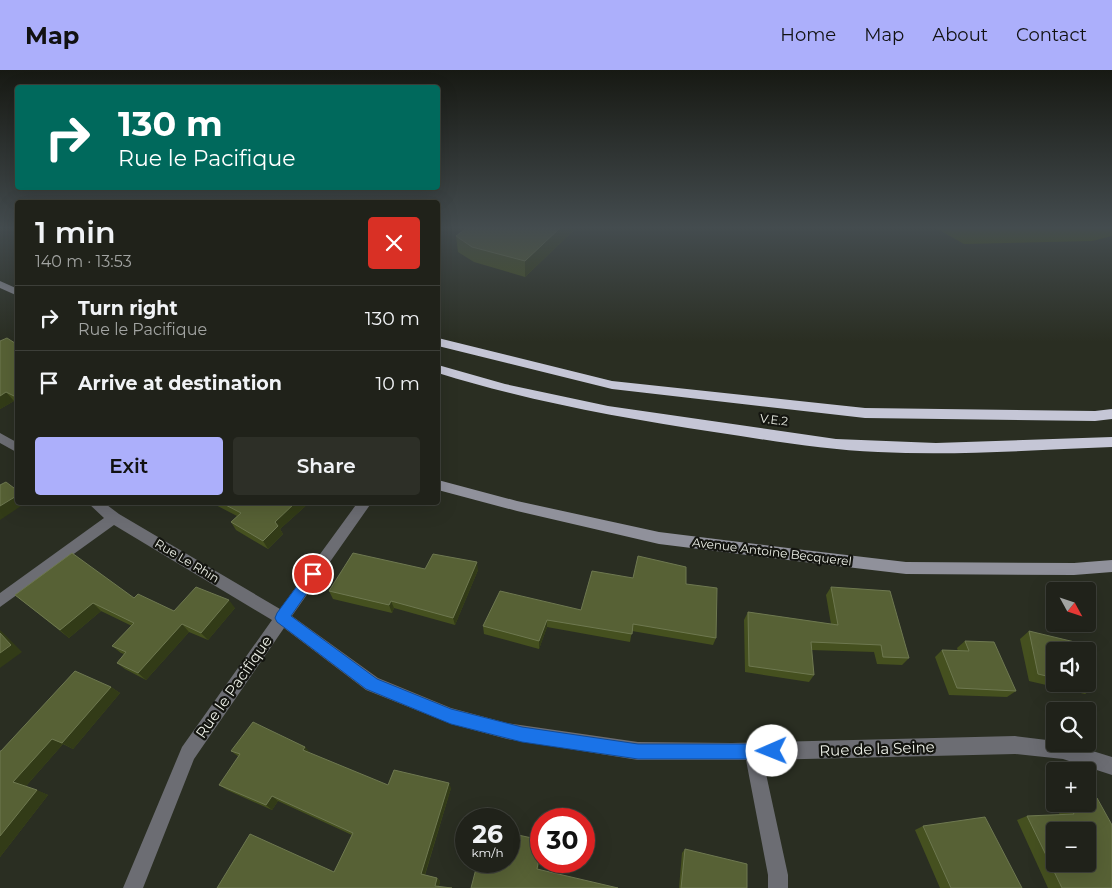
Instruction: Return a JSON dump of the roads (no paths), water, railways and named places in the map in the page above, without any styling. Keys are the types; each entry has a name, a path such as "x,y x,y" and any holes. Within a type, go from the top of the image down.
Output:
{"highway":[{"name":"V.E.2","path":"440,342 612,385 865,413 1095,416 1112,414"},
{"name":"V.E.2","path":"440,370 528,394 617,413 774,436 876,447 939,448 1112,442"}],"street":[{"path":"0,284 15,292"},
{"path":"0,437 15,447"},
{"name":"Avenue Antoine Becquerel","path":"440,486 517,506 659,538 814,557 906,568 1074,569 1112,566"},
{"name":"Rue Le Rhin","path":"97,505 114,518 282,618"},
{"name":"Rue le Pacifique","path":"133,888 188,753 364,505"},
{"path":"0,601 114,518"},
{"name":"Rue de la Seine","path":"282,618 372,684 451,716 522,734 638,752 753,752 1015,744 1064,750 1112,766"},
{"path":"753,752 778,875 778,888"}]}
